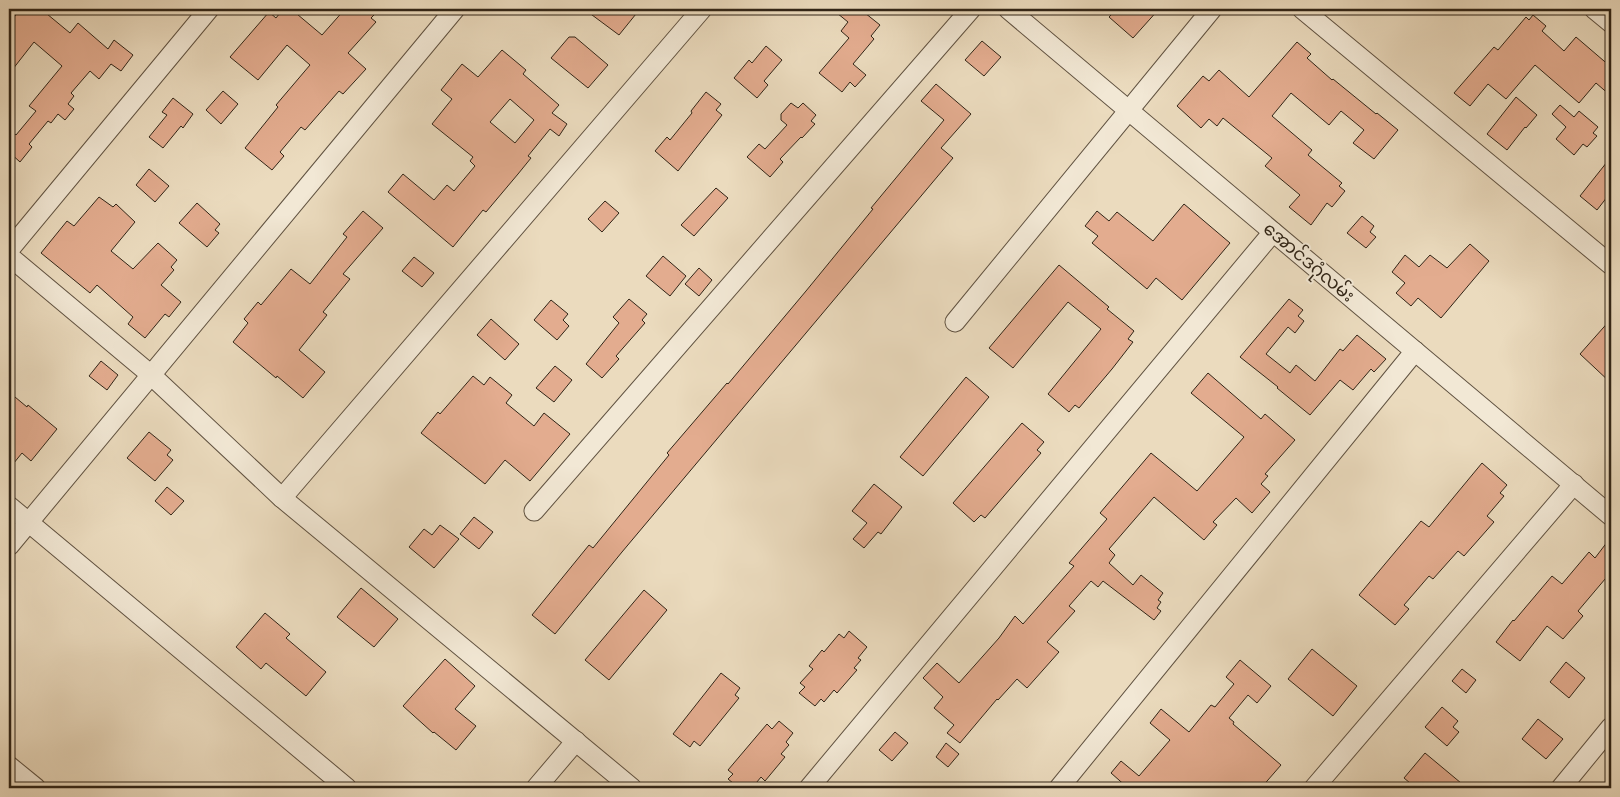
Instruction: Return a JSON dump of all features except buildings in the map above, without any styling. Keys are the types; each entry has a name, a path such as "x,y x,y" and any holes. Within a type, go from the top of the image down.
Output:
{"street":[{"path":"9,250 209,9"},
{"path":"9,546 455,9"},
{"path":"282,498 702,9"},
{"path":"534,511 971,9"},
{"name":"အောင်ဒဂုံလမ်း","path":"1008,9 1611,516"},
{"path":"955,322 1212,9"},
{"path":"1302,9 1611,265"},
{"path":"1594,9 1611,23"},
{"path":"809,788 1273,232"},
{"path":"9,256 150,374 282,498 632,788"},
{"path":"1059,788 1415,351"},
{"path":"1314,788 1574,484"},
{"path":"9,506 347,788"},
{"path":"1561,788 1611,727"},
{"path":"536,788 576,741"},
{"path":"9,766 36,788"}]}
